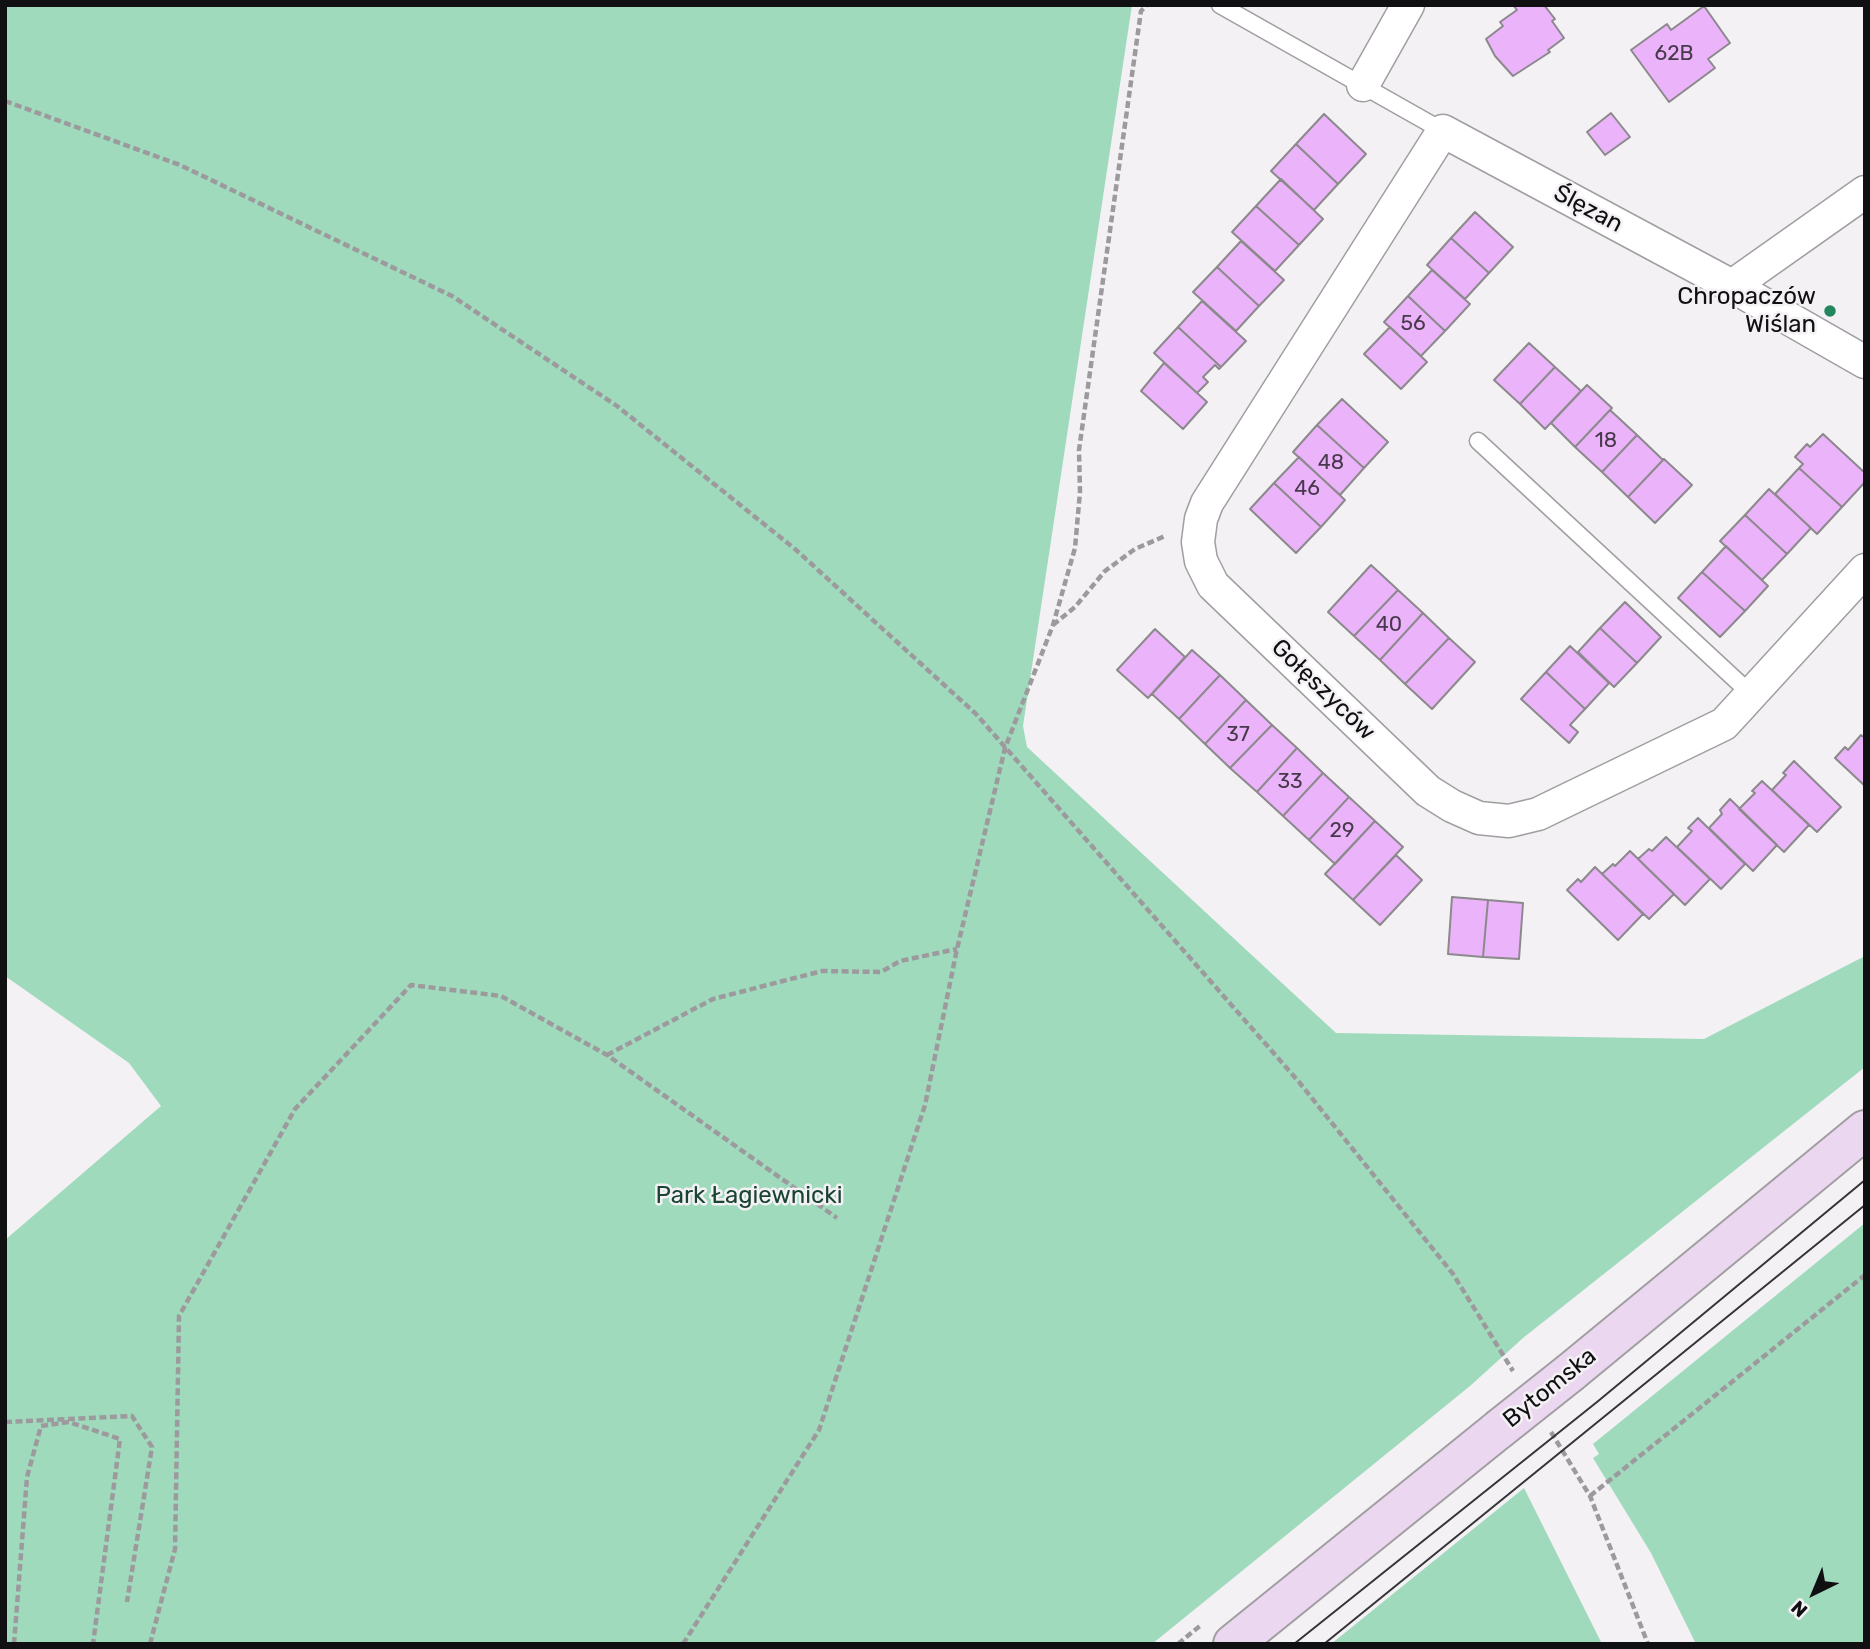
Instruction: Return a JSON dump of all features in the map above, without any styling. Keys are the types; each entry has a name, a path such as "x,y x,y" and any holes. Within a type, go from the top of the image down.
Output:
{"main road":[{"name":"Bytomska","path":"1233,1644 1571,1372 1865,1130"}],"street":[{"path":"1363,85 1408,5"},
{"name":"Ślęzan","path":"1443,131 1732,286 1865,362"},
{"name":"Gołęszyców","path":"1443,131 1207,503 1201,519 1198,542 1202,561 1213,585 1428,791 1479,818 1508,821 1538,814 1724,724 1865,570"},
{"path":"1732,286 1865,192"}],"lane":[{"path":"1220,5 1443,131"},
{"path":"1478,441 1752,695"}],"path":[{"path":"1135,5 1141,11"},
{"path":"683,1644 819,1430 925,1105 957,949 1005,748 1053,625 1075,548 1080,492 1079,450 1141,11 1147,5"},
{"path":"5,101 180,165 452,296 617,406 795,549 976,714 1299,1082 1453,1274 1518,1379"},
{"path":"1053,625 1075,607 1105,571 1135,549 1168,535"},
{"path":"607,1055 713,999 822,971 880,972 901,961 957,949"},
{"path":"150,1644 175,1549 179,1315 295,1109 411,985 501,996 607,1055 837,1218"},
{"path":"1590,1496 1865,1275"},
{"path":"5,1422 132,1416 152,1447 127,1602"},
{"path":"14,1644 27,1477 41,1426 69,1422 120,1439 93,1644"},
{"path":"1547,1426 1590,1496 1648,1644"}],"green space":[{"name":"Park Łagiewnicki","path":"5,5 1132,5 1023,726 1027,747 1336,1033 1704,1039 1865,956 1865,1067 1523,1338 1470,1386 1152,1644 5,1644 5,1240 161,1106 129,1063 5,976"},
{"path":"1865,1223 1865,1644 1696,1644 1651,1553 1593,1458 1599,1454 1593,1444"},
{"path":"1524,1488 1602,1644 1331,1644"}],"building":[{"path":"1513,5 1544,5 1555,19 1552,21 1564,38 1548,50 1550,52 1513,76 1495,56 1486,39 1503,26 1500,22 1517,10"},
{"path":"1704,6 1730,43 1708,59 1715,68 1669,102 1631,50 1667,24 1671,30"},
{"path":"1611,113 1630,137 1605,155 1587,132"},
{"path":"1324,114 1366,154 1338,184 1296,144"},
{"path":"1296,144 1338,184 1314,210 1271,171"},
{"path":"1281,179 1323,219 1299,245 1256,206"},
{"path":"1256,206 1299,245 1275,271 1232,232"},
{"path":"1475,212 1513,247 1489,273 1451,238"},
{"path":"1451,238 1489,273 1465,299 1427,265"},
{"path":"1241,241 1284,280 1259,306 1217,267"},
{"path":"1217,267 1259,306 1236,331 1193,292"},
{"path":"1432,270 1470,304 1445,331 1408,296"},
{"path":"1408,296 1445,331 1421,356 1384,322"},
{"path":"1202,301 1246,341 1221,367 1178,327"},
{"path":"1178,327 1221,367 1219,369 1215,365 1203,377 1208,382 1197,393 1154,353"},
{"path":"1390,327 1427,362 1401,389 1364,354"},
{"path":"1529,343 1555,367 1520,404 1494,380"},
{"path":"1164,363 1207,402 1183,429 1141,391"},
{"path":"1555,367 1581,391 1545,429 1520,404"},
{"path":"1587,385 1612,408 1575,447 1551,423"},
{"path":"1342,399 1388,442 1364,468 1317,425"},
{"path":"1610,410 1637,435 1602,472 1575,447"},
{"path":"1317,425 1364,468 1340,495 1293,452"},
{"path":"1823,434 1865,473 1865,482 1842,507 1799,468 1803,464 1795,457 1807,444 1810,447"},
{"path":"1637,435 1663,460 1628,497 1602,472"},
{"path":"1299,457 1345,500 1321,527 1274,483"},
{"path":"1664,459 1692,485 1655,523 1628,497"},
{"path":"1799,468 1842,507 1817,534 1775,494"},
{"path":"1274,483 1321,527 1296,553 1250,509"},
{"path":"1769,489 1811,528 1787,554 1745,515"},
{"path":"1745,515 1787,554 1762,580 1720,541"},
{"path":"1726,546 1768,586 1745,611 1702,572"},
{"path":"1371,565 1398,590 1354,636 1328,612"},
{"path":"1702,572 1745,611 1720,637 1678,598"},
{"path":"1398,590 1423,613 1380,660 1354,636"},
{"path":"1625,602 1661,637 1637,663 1600,628"},
{"path":"1423,613 1449,638 1405,684 1380,660"},
{"path":"1600,628 1637,663 1614,687 1578,652"},
{"path":"1155,629 1185,657 1148,698 1117,670"},
{"path":"1449,638 1475,662 1432,709 1405,684"},
{"path":"1570,646 1609,683 1585,709 1546,672"},
{"path":"1192,650 1220,675 1179,719 1152,694"},
{"path":"1546,672 1585,709 1570,725 1578,732 1569,743 1521,699"},
{"path":"1220,675 1246,700 1205,744 1179,719"},
{"path":"1246,700 1272,725 1230,768 1205,744"},
{"path":"1272,725 1297,748 1257,792 1230,768"},
{"path":"1861,735 1865,738 1865,786 1835,758 1845,747 1848,750"},
{"path":"1297,748 1323,773 1283,816 1257,792"},
{"path":"1794,761 1841,807 1817,832 1772,790"},
{"path":"1323,773 1349,797 1309,840 1283,816"},
{"path":"1762,781 1809,825 1784,852 1739,809 1755,793 1752,791"},
{"path":"1349,797 1375,821 1335,864 1309,840"},
{"path":"1730,799 1777,845 1753,871 1709,828 1722,814 1720,810"},
{"path":"1698,818 1745,864 1721,889 1677,847 1692,831 1688,828"},
{"path":"1375,821 1403,847 1353,900 1325,874"},
{"path":"1666,837 1710,879 1685,905 1638,859 1649,849 1652,851"},
{"path":"1630,851 1674,894 1649,919 1602,874"},
{"path":"1396,855 1422,880 1380,925 1353,900"},
{"path":"1595,867 1643,914 1618,940 1567,890 1578,879 1581,882"},
{"path":"1452,897 1488,900 1483,957 1448,954"},
{"path":"1488,900 1523,903 1519,959 1483,957"}],"tram line":[{"path":"1294,1644 1597,1402 1865,1180"},
{"path":"1324,1644 1865,1205"}],"place":[{"name":"Chropaczów Wiślan","path":"1830,311"}]}
